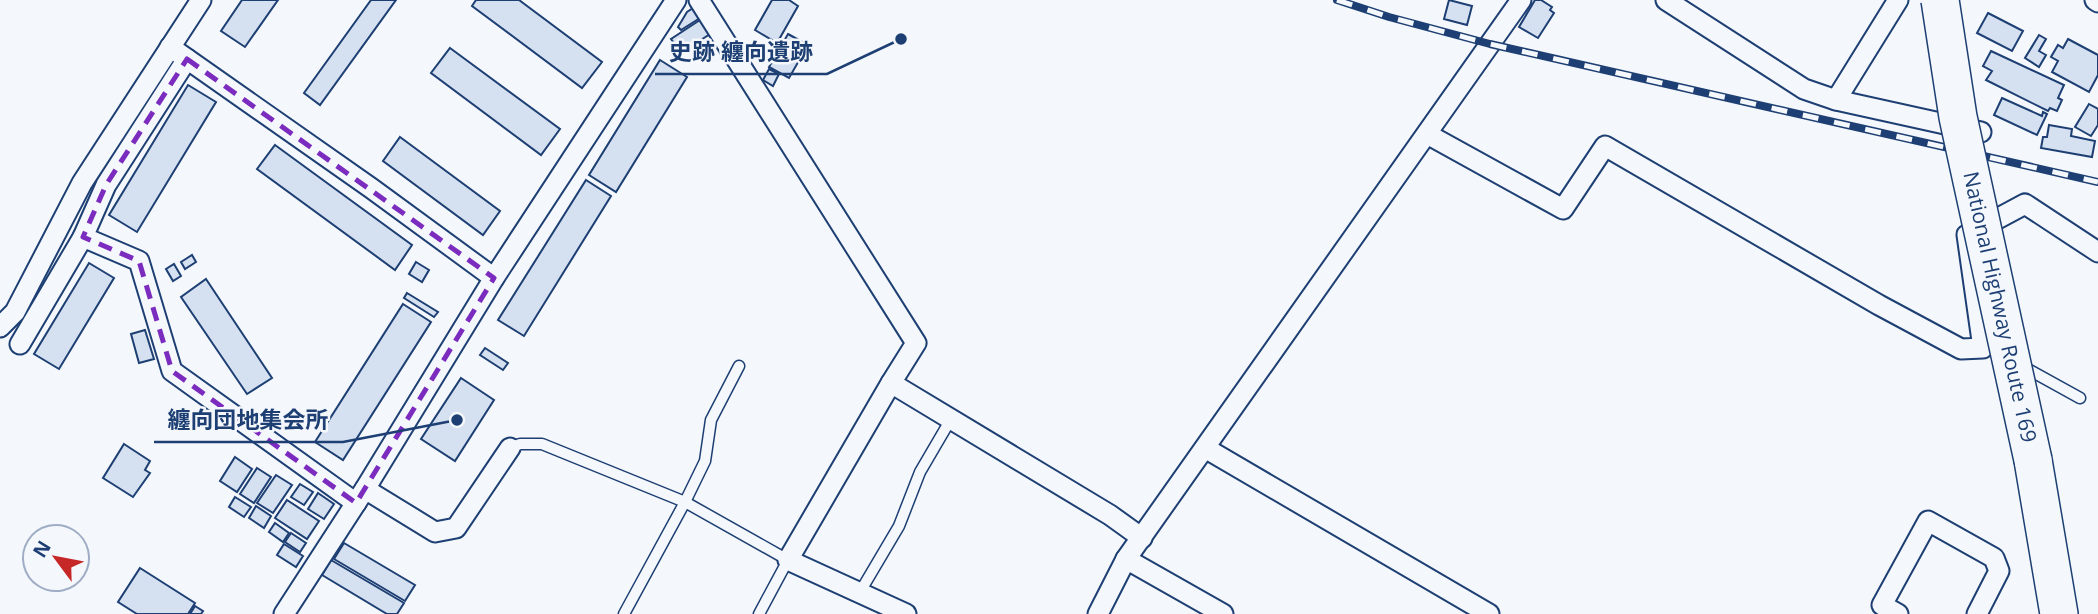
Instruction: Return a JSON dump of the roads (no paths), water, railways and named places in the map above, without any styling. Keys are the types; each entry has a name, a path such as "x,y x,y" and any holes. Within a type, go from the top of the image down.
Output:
{"highway":[{"name":"National Highway Route 169","path":"1940,0 1958,117 2033,460 2059,614"}],"street":[{"path":"0,327 15,312 82,183 201,0"},
{"path":"284,614 361,496 494,278 676,0"},
{"path":"699,0 916,343 788,560 906,614"},
{"path":"1098,614 1126,559 1346,244 1521,0"},
{"path":"1666,0 1804,89 1836,100 1981,132"},
{"path":"1836,100 1898,0"},
{"path":"170,47 494,278"},
{"path":"20,344 83,237 106,185 187,60"},
{"path":"1427,134 1563,209 1605,146 1879,305 1961,349 1983,348 1967,235 2025,204 2098,252"},
{"path":"83,237 139,261 172,371 361,496 436,532 456,528 510,448"},
{"path":"891,383 1110,515 1142,538"},
{"path":"1205,448 1489,614"},
{"path":"1898,614 1882,605 1928,521 1994,558 1998,571 1978,614"},
{"path":"1126,559 1223,614"}],"lane":[{"path":"1983,348 2080,398"},
{"path":"624,614 705,461 711,420 739,366"},
{"path":"860,592 899,526 920,472 951,419"},
{"path":"510,448 520,444 542,444 685,502 788,560 759,614"}],"railway":[{"path":"1337,0 1490,44 2098,182"}],"place":[{"name":"史跡 纏向遺跡","path":"901,39"},
{"name":"纏向団地集会所","path":"457,420"}]}
